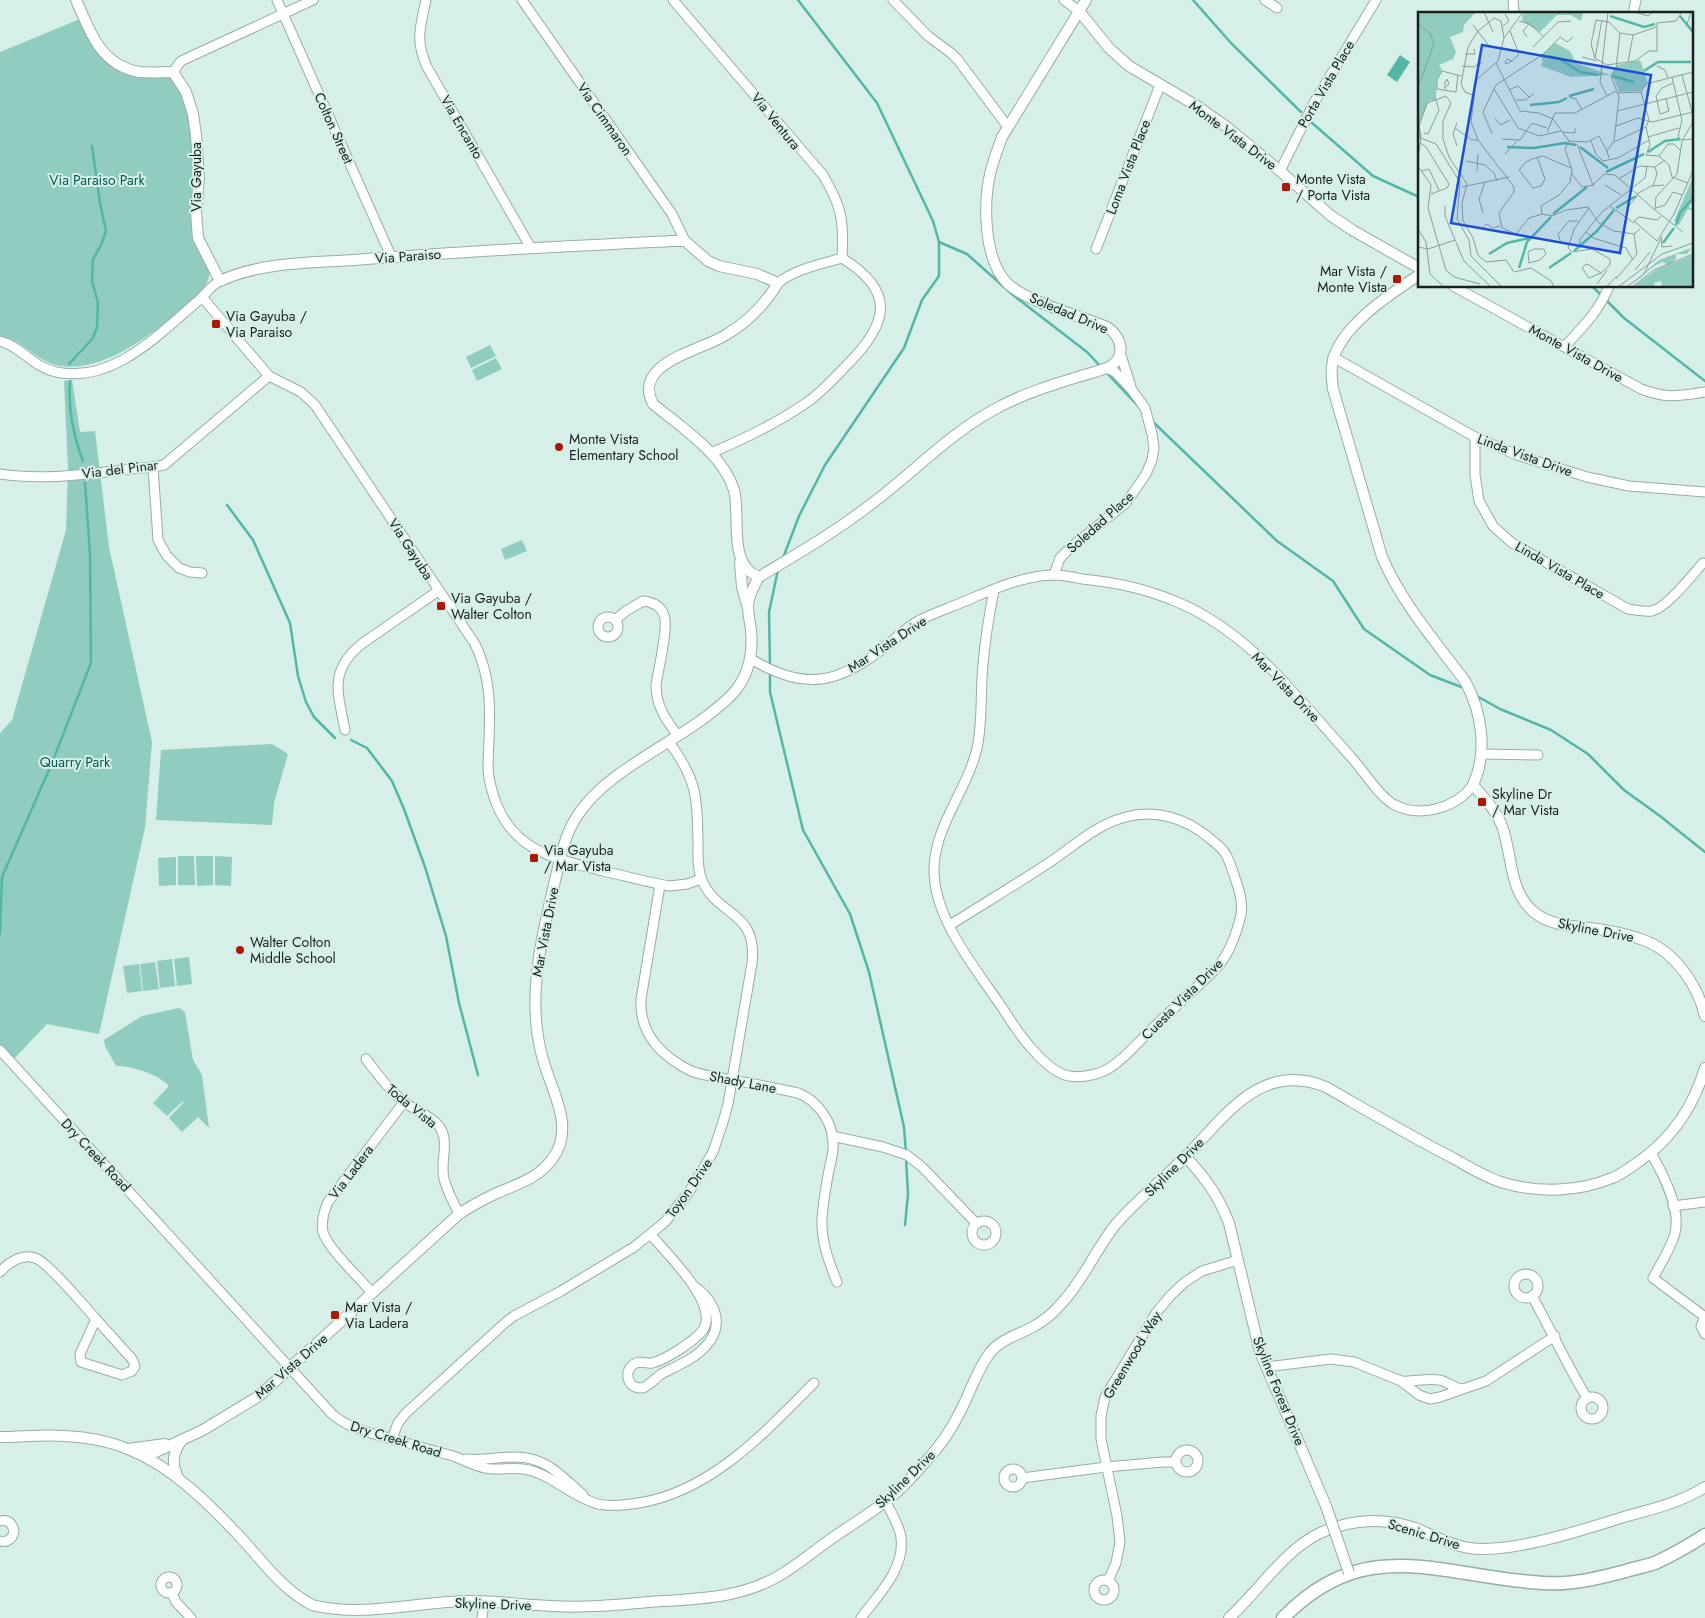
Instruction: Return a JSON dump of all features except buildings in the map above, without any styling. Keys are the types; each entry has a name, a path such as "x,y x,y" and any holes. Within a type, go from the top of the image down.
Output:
{"main road":[{"path":"1283,1618 1307,1596 1329,1582 1349,1573 1387,1565 1447,1570 1544,1583 1566,1583 1587,1580 1654,1563 1705,1535"}],"street":[{"path":"76,0 91,34 102,52 117,64 141,72 174,72 181,62 312,0"},
{"name":"Colton Street","path":"276,0 391,256"},
{"name":"Via Encanto","path":"426,0 419,34 422,55 432,76 531,248"},
{"name":"Via Cimmaron","path":"522,0 672,214 684,241"},
{"name":"Via Ventura","path":"673,0 823,175 837,201 841,214 844,233 842,258"},
{"path":"893,0 928,36 958,60 1008,127"},
{"path":"1064,0 1079,11"},
{"name":"Soledad Drive","path":"1086,0 1008,127 997,150 991,171 987,199 987,230 996,265 1008,284 1027,296 1090,320 1112,331 1120,343 1120,352"},
{"path":"1265,0 1277,8"},
{"name":"Porta Vista Place","path":"1280,171 1311,107 1376,0"},
{"name":"Monte Vista Drive","path":"1079,11 1103,41 1123,61 1140,74 1211,116 1280,171 1330,215 1352,230 1418,267"},
{"name":"Via Gayuba","path":"174,72 186,92 193,114 198,178 196,212 198,238 220,281"},
{"name":"Loma Vista Place","path":"1096,249 1160,85"},
{"path":"684,241 708,261 719,266 757,274 778,283"},
{"name":"Via Paraiso","path":"0,341 14,346 49,370 64,374 92,371 122,360 145,346 215,284 245,271 391,256 684,241"},
{"path":"711,453 764,429 807,403 825,387 870,339 879,321 881,305 878,295 865,275 854,265 842,258 784,278 751,318 723,337 667,363 657,370 649,385 653,404 711,453 726,474 735,494 742,587 748,606"},
{"path":"1418,276 1372,309 1344,338 1333,357 1331,375 1333,389 1382,557 1390,575 1408,605 1470,691 1480,723 1480,767 1474,785"},
{"name":"Monte Vista Drive","path":"1457,288 1641,389 1674,397 1705,392"},
{"path":"1565,346 1590,320 1608,288"},
{"name":"Via Gayuba","path":"202,297 269,376 301,392 315,406 475,644 486,672 489,690 489,775 492,792 499,810 509,826 524,843 541,853 560,860 670,886 681,886 701,879"},
{"path":"750,659 751,641 748,606 749,598 759,577 809,548 863,510 958,434 996,408 1041,388 1107,368 1116,362 1120,352"},
{"path":"1120,352 1132,390"},
{"name":"Linda Vista Drive","path":"1333,357 1476,437 1517,455 1587,477 1629,486 1705,492"},
{"name":"Soledad Place","path":"1054,575 1060,558 1070,548 1126,503 1137,489 1149,467 1154,448 1146,408 1115,372 1107,368"},
{"name":"Via del Pinar","path":"0,474 43,478 164,465 269,376"},
{"name":"Linda Vista Place","path":"1476,437 1475,475 1479,501 1493,526 1512,543 1628,609 1654,610 1667,602 1704,563"},
{"path":"153,467 158,540 167,556 179,568 190,572 202,573"},
{"path":"740,559 746,570 759,577"},
{"name":"Mar Vista Drive","path":"145,1457 203,1430 266,1390 459,1214 481,1201 536,1176 546,1167 559,1146 563,1124 542,1054 535,998 537,962 560,860 570,830 576,817 590,798 727,700 743,680 750,659 770,671 788,677 811,680 828,678 859,664 906,628 921,619 994,590 1031,578 1054,575 1124,584 1160,595 1199,612 1218,624 1263,660 1360,767 1380,794 1395,805 1416,810 1440,808 1453,803 1465,795 1474,785"},
{"name":"Cuesta Vista Drive","path":"950,925 1042,867 1090,833 1125,817 1137,815 1164,816 1179,819 1215,842 1226,854 1242,903 1240,918 1231,946 1220,964 1110,1068 1094,1075 1077,1077 1056,1072 1036,1053 1012,1023 974,966 950,925 940,905 937,892 935,861 943,831 964,784 977,748 982,666 994,590"},
{"path":"345,730 338,682 344,661 362,643 438,591"},
{"name":"Toyon Drive","path":"392,1439 398,1423 406,1413 506,1322 562,1291 650,1235 665,1222 689,1192 713,1152 728,1104 752,963 752,938 745,925 718,902 701,879 698,860 695,791 686,766 660,710 656,694 666,624 663,612 654,603 643,601 615,620"},
{"path":"1481,754 1538,754"},
{"name":"Skyline Drive","path":"1474,785 1496,813 1501,824 1516,886 1520,896 1527,905 1544,919 1632,936 1647,941 1675,962 1692,982 1699,994 1705,1016"},
{"name":"Shady Lane","path":"660,884 641,999 645,1029 654,1044 682,1065 700,1074 807,1096 820,1109 829,1126 833,1151 826,1188 822,1230 826,1250 838,1282"},
{"name":"Dry Creek Road","path":"0,1050 338,1420 352,1427 456,1457 484,1468 518,1468 531,1471 544,1476 580,1498 590,1501 610,1506 632,1504 662,1498 686,1488 725,1464 747,1448 814,1383"},
{"name":"Toda Vista","path":"366,1059 383,1081 404,1102 432,1119 442,1131 445,1146 444,1179 459,1214"},
{"name":"Skyline Drive","path":"0,1437 66,1436 96,1440 128,1449 145,1457 193,1491 239,1536 286,1588 310,1604 338,1614 371,1615 439,1603 484,1601 571,1607 700,1599 733,1594 757,1586 780,1575 886,1502 932,1456 958,1415 991,1351 1007,1338 1037,1325 1062,1304 1117,1223 1186,1157 1211,1130 1253,1092 1274,1082 1293,1079 1314,1082 1326,1087 1419,1141 1503,1183 1534,1189 1566,1189 1614,1178 1651,1153 1682,1120 1691,1105 1705,1068"},
{"name":"Via Ladera","path":"372,1292 330,1246 323,1231 323,1216 328,1202 404,1102"},
{"path":"832,1136 883,1146 907,1155 922,1167 976,1223"},
{"path":"1651,1153 1665,1179 1676,1214 1676,1231 1653,1278 1705,1317 1701,1326 1705,1334"},
{"name":"Skyline Forest Drive","path":"1186,1157 1209,1182 1218,1196 1228,1222 1254,1332 1266,1367 1326,1506 1349,1573"},
{"path":"1673,1206 1705,1202"},
{"path":"650,1235 694,1286 706,1296 714,1311 716,1327 710,1341 699,1353 658,1376 646,1387 638,1388 634,1386 630,1383 628,1375 628,1371 633,1364 641,1362 650,1364 658,1361 690,1342 704,1329 706,1311 694,1286"},
{"path":"0,1272 13,1260 30,1257 37,1258 49,1268 132,1359 135,1366 132,1371 122,1375 81,1362 80,1354 96,1320"},
{"name":"Greenwood Way","path":"1108,1581 1116,1563 1120,1542 1117,1516 1101,1439 1100,1416 1105,1397 1156,1313 1171,1295 1184,1282 1202,1272 1238,1260"},
{"path":"1532,1296 1587,1398"},
{"path":"1266,1367 1306,1361 1344,1360 1366,1366 1401,1381 1425,1398 1440,1397 1486,1381 1555,1336"},
{"path":"1401,1381 1441,1380 1462,1390"},
{"path":"128,1449 157,1446 183,1440"},
{"path":"179,1480 174,1470 173,1462 174,1453 183,1440"},
{"path":"1022,1478 1106,1467 1175,1462"},
{"name":"Scenic Drive","path":"1229,1618 1286,1558 1319,1534 1350,1523 1391,1521 1469,1548 1501,1547 1524,1544 1604,1523 1665,1505 1705,1487"},
{"path":"861,1618 892,1576 901,1554 901,1538 886,1502"},
{"path":"0,1521 7,1521 14,1530 12,1538 1,1545"},
{"path":"172,1593 176,1602 191,1618"},
{"path":"482,1618 484,1601"}],"green space":[{"name":"Via Paraiso Park","path":"80,19 97,50 111,66 131,76 170,78 177,85 183,96 190,125 194,157 195,187 192,234 208,267 209,276 205,286 194,298 142,340 110,357 94,363 61,366 52,364 16,342 0,336 0,52"},
{"path":"490,345 496,356 471,368 466,357"},
{"path":"496,358 502,369 477,381 472,370"},
{"name":"Quarry Park","path":"72,380 80,432 95,431 109,547 152,742 145,828 99,1034 47,1024 11,1062 0,1050 0,733 12,720 66,530 68,469 64,381"},
{"path":"522,540 527,551 505,560 501,549"},
{"path":"272,744 288,754 274,803 272,825 156,820 161,750"},
{"path":"178,856 194,856 195,885 178,885"},
{"path":"196,856 213,856 213,885 197,886"},
{"path":"215,856 232,857 231,886 215,885"},
{"path":"176,857 176,885 159,886 158,858"},
{"path":"189,957 192,984 177,986 174,959"},
{"path":"172,959 175,986 160,988 157,961"},
{"path":"155,962 159,989 143,991 140,964"},
{"path":"139,964 142,991 127,993 123,966"},
{"path":"179,1008 185,1012 193,1060 202,1075 209,1128 198,1117 182,1132 169,1118 184,1102 167,1116 153,1103 169,1086 158,1078 144,1072 129,1067 116,1066 105,1046 104,1040 142,1016"}],"shaded area":[{"path":"1400,55 1410,62 1397,82 1387,75"}],"waterway":[{"path":"783,558 799,516 825,465 904,348 922,300 939,276 939,242 933,221 877,103 798,0"},
{"path":"1193,0 1231,43 1301,112"},
{"path":"1311,122 1373,176 1418,197"},
{"path":"69,364 93,338 97,327 98,303 92,281 93,259 106,231 92,146"},
{"path":"939,242 967,254 1013,295 1087,352 1101,367"},
{"path":"1594,288 1602,296"},
{"path":"1606,300 1624,318 1705,381"},
{"path":"1105,371 1139,407"},
{"path":"70,381 72,422 83,461"},
{"path":"1151,420 1277,541 1333,581 1364,629 1430,675 1464,688"},
{"path":"0,934 2,877 52,763 91,663 90,553 85,483"},
{"path":"227,505 253,540 290,623 298,676 306,702 314,717 335,738"},
{"path":"770,666 769,612 778,570"},
{"path":"770,671 770,692 803,830 850,914 869,972 904,1127 906,1153"},
{"path":"1475,695 1500,709 1551,730 1588,754 1624,790 1705,852"},
{"path":"351,740 367,748 392,781 404,809 425,867 446,936 459,1003 478,1075"},
{"path":"905,1225 908,1194 906,1158"}],"place":[{"name":"Monte Vista / Porta Vista","path":"1286,187"},
{"name":"Mar Vista / Monte Vista","path":"1397,279"},
{"name":"Via Gayuba / Via Paraiso","path":"216,324"},
{"name":"Monte Vista Elementary School","path":"559,447"},
{"name":"Via Gayuba / Walter Colton","path":"441,606"},
{"name":"Skyline Dr / Mar Vista","path":"1482,802"},
{"name":"Via Gayuba / Mar Vista","path":"534,858"},
{"name":"Walter Colton Middle School","path":"240,950"},
{"name":"Mar Vista / Via Ladera","path":"335,1315"}]}
